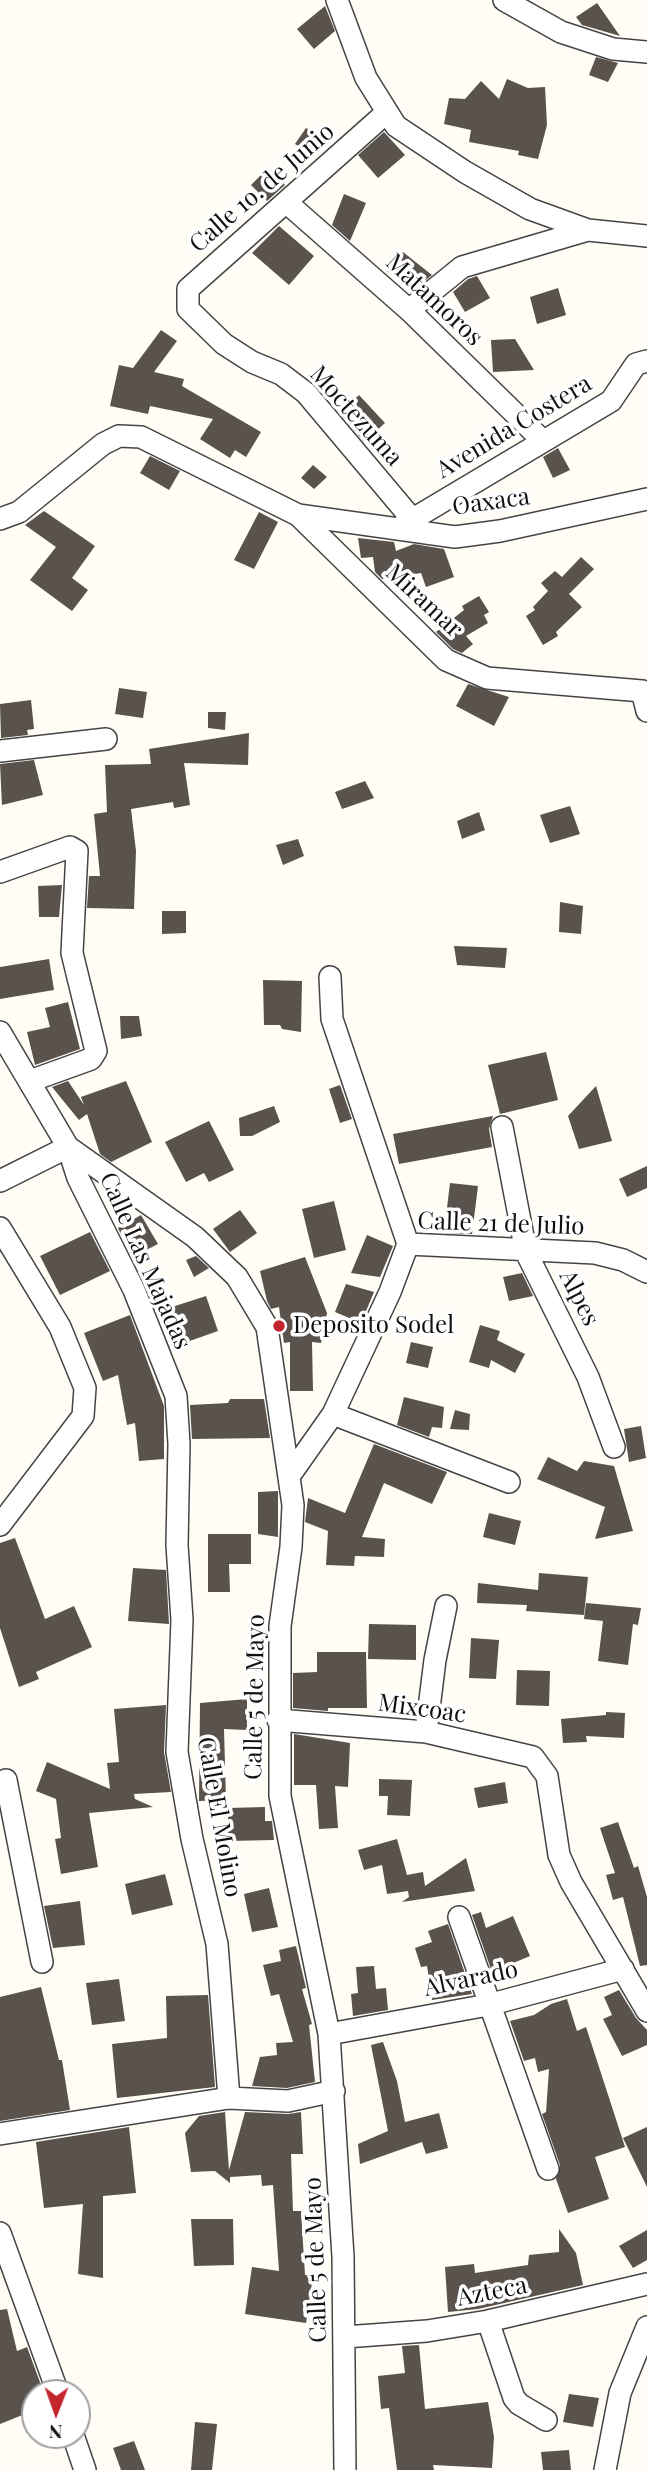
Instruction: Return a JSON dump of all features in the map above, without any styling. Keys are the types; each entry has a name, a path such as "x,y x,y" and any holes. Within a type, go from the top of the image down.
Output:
{"street":[{"path":"337,0 366,78 396,126 465,172 530,209 588,230 647,236"},
{"path":"504,0 561,32 613,50 647,52"},
{"name":"Calle 1o. de Junio","path":"188,309 188,289 386,113"},
{"name":"Matamoros","path":"286,202 409,310 543,441"},
{"path":"409,310 462,267 588,230"},
{"name":"Moctezuma","path":"188,309 224,344 252,362 281,374 306,393 404,524"},
{"name":"Avenida Costera","path":"404,524 611,401 636,364 647,361"},
{"path":"0,519 19,512 103,444 120,436 141,437 298,515"},
{"name":"Oaxaca","path":"298,515 404,524 466,535 500,531 647,499"},
{"name":"Miramar","path":"298,515 446,660 487,678 642,691 647,711"},
{"path":"0,751 106,739"},
{"path":"0,872 70,847 77,851 72,953 96,1051 91,1059 30,1081"},
{"path":"330,977 332,1019 408,1244"},
{"name":"Calle 5 de Mayo","path":"0,1032 68,1147 195,1237 237,1277 267,1327 290,1475 291,1547 280,1626 280,1796 329,2034 345,2337 345,2470"},
{"name":"Alpes","path":"502,1127 526,1252 588,1377 614,1447"},
{"path":"0,1181 68,1147"},
{"name":"Calle Las Majadas","path":"68,1147 78,1178 134,1290 176,1396"},
{"path":"0,1228 60,1327 85,1388 83,1416 0,1525"},
{"name":"Calle 21 de Julio","path":"290,1475 333,1414 390,1292 408,1244 526,1252 595,1253 647,1272"},
{"name":"Calle El Molino","path":"176,1396 179,1444 177,1545 182,1620 177,1752 192,1839 217,1944 229,2098"},
{"path":"333,1414 509,1482"},
{"path":"426,1732 435,1660 446,1606"},
{"name":"Mixcoac","path":"278,1720 426,1732 533,1757 547,1776 559,1855 571,1882 623,1969"},
{"path":"3,1782 42,1962"},
{"path":"459,1917 548,2169"},
{"path":"623,1969 647,2011"},
{"name":"Alvarado","path":"329,2034 488,2005 623,1969"},
{"path":"0,2134 229,2098 288,2101 334,2091"},
{"path":"0,2233 53,2379"},
{"name":"Azteca","path":"345,2337 427,2331 488,2321 647,2284"},
{"path":"488,2321 514,2398 519,2404 546,2420"},
{"path":"605,2470 620,2393 647,2327"},
{"path":"78,2449 85,2470"}],"building":[{"path":"597,3 620,36 582,25 576,17"},
{"path":"325,6 335,31 314,49 297,29"},
{"path":"596,57 618,63 608,82 589,75"},
{"path":"507,79 528,88 545,87 547,125 538,159 518,155 519,151 469,142 471,130 444,124 449,98 465,99 481,81 499,99"},
{"path":"306,128 325,141 314,157 295,144"},
{"path":"384,132 405,155 378,178 358,155"},
{"path":"268,168 285,185 267,201 251,185"},
{"path":"344,194 366,203 350,241 332,225"},
{"path":"279,226 314,256 289,285 252,253"},
{"path":"403,252 432,275 412,291 387,271"},
{"path":"477,276 490,298 465,312 453,292 468,279"},
{"path":"558,288 566,315 537,324 530,297"},
{"path":"161,330 177,341 154,372 184,379 182,386 261,432 246,457 235,450 230,458 200,439 213,419 150,406 148,414 110,406 119,365 133,368"},
{"path":"515,339 534,370 493,372 491,340"},
{"path":"359,395 385,423 364,442 340,413"},
{"path":"558,448 570,470 553,478 543,457"},
{"path":"150,456 180,471 169,490 140,473"},
{"path":"313,465 327,477 314,489 301,478"},
{"path":"44,511 95,546 72,578 88,590 72,611 30,580 56,547 25,525"},
{"path":"259,512 278,522 254,569 234,560"},
{"path":"358,538 394,542 396,551 414,544 444,549 454,577 426,587 421,573 382,579 375,572 373,557 361,558"},
{"path":"581,557 594,569 569,594 582,607 556,632 558,636 543,645 526,616 535,610 533,607 548,591 541,583 555,571 562,577"},
{"path":"479,596 489,612 484,615 488,623 466,636 473,644 462,653 453,649 436,632 464,610 462,606"},
{"path":"468,684 509,697 494,726 456,706"},
{"path":"119,688 147,692 143,718 115,714"},
{"path":"31,700 34,729 27,730 28,735 1,738 0,704"},
{"path":"208,712 226,712 225,730 208,728"},
{"path":"249,733 248,765 184,763 190,805 174,808 173,802 131,809 136,851 134,909 87,908 89,876 100,876 94,814 107,812 105,765 151,764 149,749"},
{"path":"34,760 43,795 2,805 0,764"},
{"path":"365,781 374,798 342,809 335,792"},
{"path":"570,806 580,834 550,843 540,815"},
{"path":"479,812 485,830 462,839 457,821"},
{"path":"298,839 304,856 283,865 276,845"},
{"path":"62,885 59,917 39,917 38,886"},
{"path":"560,902 583,906 581,934 559,932"},
{"path":"162,911 186,911 186,933 162,934"},
{"path":"454,946 507,948 505,968 457,965"},
{"path":"49,959 54,990 0,999 0,967"},
{"path":"263,980 302,981 301,1032 282,1029 280,1025 264,1025"},
{"path":"68,1002 80,1049 35,1065 27,1032 50,1027 45,1008"},
{"path":"120,1016 139,1016 142,1036 121,1039"},
{"path":"546,1052 558,1100 500,1114 488,1065"},
{"path":"68,1081 84,1105 81,1097 126,1081 152,1142 111,1162 100,1154 87,1114 79,1120 52,1087"},
{"path":"340,1085 352,1119 340,1123 329,1089"},
{"path":"596,1086 612,1141 579,1149 568,1116"},
{"path":"274,1106 280,1122 252,1136 240,1136 239,1118"},
{"path":"493,1116 489,1129 492,1147 399,1164 393,1134"},
{"path":"209,1121 234,1170 209,1182 204,1173 186,1182 165,1142"},
{"path":"647,1166 647,1188 627,1197 619,1179"},
{"path":"450,1183 478,1186 472,1234 444,1233"},
{"path":"334,1201 346,1250 314,1258 302,1209"},
{"path":"240,1210 257,1233 230,1252 213,1229"},
{"path":"141,1215 158,1244 132,1257 118,1228"},
{"path":"90,1232 110,1271 60,1295 40,1256"},
{"path":"367,1235 393,1246 380,1277 351,1273"},
{"path":"196,1256 209,1268 194,1277 186,1260"},
{"path":"305,1257 327,1313 321,1343 312,1342 313,1391 290,1391 290,1342 284,1343 279,1307 271,1309 260,1271"},
{"path":"522,1273 533,1296 509,1301 503,1277"},
{"path":"346,1284 374,1292 361,1323 335,1312"},
{"path":"206,1296 218,1331 184,1343 172,1307"},
{"path":"130,1315 164,1406 164,1459 139,1461 135,1423 127,1425 118,1375 103,1381 84,1333"},
{"path":"480,1325 500,1331 497,1340 525,1354 515,1373 491,1360 489,1368 469,1362"},
{"path":"411,1342 433,1347 428,1368 406,1363"},
{"path":"404,1397 444,1407 442,1428 432,1427 429,1437 397,1425"},
{"path":"230,1399 264,1399 270,1438 192,1439 190,1405 228,1403"},
{"path":"455,1410 470,1414 469,1430 450,1429"},
{"path":"641,1426 646,1458 629,1462 624,1429"},
{"path":"374,1444 447,1472 432,1504 384,1483 362,1537 385,1539 384,1557 355,1556 354,1566 326,1565 328,1531 305,1522 308,1498 345,1513"},
{"path":"548,1457 577,1471 584,1461 614,1466 633,1531 595,1539 605,1507 537,1479"},
{"path":"278,1491 278,1537 258,1534 258,1492"},
{"path":"489,1513 521,1521 515,1545 483,1537"},
{"path":"208,1534 251,1534 251,1564 229,1564 230,1592 208,1592"},
{"path":"15,1538 45,1619 74,1606 92,1647 36,1672 39,1679 19,1687 0,1628 0,1543"},
{"path":"133,1568 166,1570 169,1624 128,1621"},
{"path":"539,1573 588,1577 584,1615 526,1611 527,1605 477,1603 478,1583 538,1590"},
{"path":"586,1603 641,1608 638,1625 633,1624 628,1665 598,1661 603,1621 584,1619"},
{"path":"369,1624 416,1625 416,1660 368,1659"},
{"path":"471,1638 499,1640 496,1679 469,1678"},
{"path":"317,1652 366,1652 367,1708 328,1708 328,1711 293,1708 293,1673 317,1672"},
{"path":"517,1670 550,1671 549,1706 516,1705"},
{"path":"247,1699 247,1730 224,1729 226,1800 199,1801 200,1703"},
{"path":"166,1705 164,1752 171,1792 134,1794 135,1799 153,1807 89,1813 98,1867 61,1874 55,1839 61,1838 56,1799 36,1791 47,1762 110,1789 107,1763 119,1762 114,1709"},
{"path":"606,1712 625,1713 624,1738 586,1736 587,1742 563,1743 561,1719 606,1715"},
{"path":"294,1734 350,1743 348,1787 335,1786 338,1828 319,1829 316,1785 294,1785"},
{"path":"379,1779 412,1780 410,1816 387,1815 388,1796 379,1796"},
{"path":"505,1782 508,1803 478,1808 474,1788"},
{"path":"265,1807 265,1821 272,1821 274,1840 228,1841 228,1808"},
{"path":"618,1822 634,1868 638,1866 647,1897 647,1965 640,1966 623,1897 613,1900 606,1875 615,1873 600,1828"},
{"path":"397,1839 407,1875 423,1872 425,1886 466,1858 475,1891 402,1902 409,1897 408,1891 387,1894 382,1865 364,1870 358,1850"},
{"path":"165,1874 173,1905 132,1915 125,1884"},
{"path":"269,1888 278,1927 252,1932 244,1894"},
{"path":"80,1901 85,1945 53,1948 44,1906"},
{"path":"481,1912 486,1928 513,1916 530,1956 492,1972 472,1915"},
{"path":"448,1924 472,1994 432,2000 427,1966 421,1967 415,1948 432,1942 428,1931"},
{"path":"296,1946 306,1988 302,1989 312,2024 309,2025 315,2082 287,2088 252,2086 260,2057 277,2055 276,2043 293,2042 279,1994 271,1996 263,1965 281,1961 279,1950"},
{"path":"374,1966 376,1989 386,1988 388,2010 353,2016 351,1994 358,1993 356,1967"},
{"path":"119,1979 125,2021 92,2025 86,1983"},
{"path":"41,1987 59,2060 62,2060 70,2110 0,2121 0,1997"},
{"path":"619,1990 636,2018 647,2030 647,2045 622,2056 603,2019 612,2015 604,1997"},
{"path":"208,1995 215,2087 117,2098 112,2044 167,2038 166,1996"},
{"path":"567,1999 577,2031 586,2027 625,2147 595,2157 609,2199 568,2213 556,2179 560,2165 542,2114 546,2112 549,2069 538,2072 535,2058 524,2061 510,2021 534,2015 551,2004"},
{"path":"383,2042 397,2081 405,2122 439,2113 448,2148 426,2154 422,2142 360,2164 358,2144 388,2131 371,2045"},
{"path":"225,2112 229,2170 245,2112 301,2112 303,2154 291,2154 293,2211 301,2211 305,2275 313,2276 306,2323 245,2314 252,2267 279,2271 273,2185 262,2186 261,2175 230,2177 230,2183 215,2171 191,2172 185,2133 199,2116"},
{"path":"129,2127 136,2193 103,2196 103,2278 78,2274 83,2204 44,2208 36,2142"},
{"path":"647,2127 647,2187 623,2138"},
{"path":"191,2219 233,2219 234,2265 194,2266"},
{"path":"559,2229 576,2253 583,2285 478,2309 448,2312 445,2267 474,2264 475,2273 528,2265 529,2255 559,2252"},
{"path":"647,2230 647,2260 633,2268 619,2246"},
{"path":"7,2309 17,2351 27,2347 39,2379 21,2379 21,2416 0,2424 0,2310"},
{"path":"419,2345 425,2409 488,2402 494,2437 492,2468 433,2465 434,2470 397,2470 389,2408 381,2409 378,2376 405,2373 402,2346"},
{"path":"569,2394 599,2398 593,2427 563,2422"},
{"path":"195,2422 217,2424 212,2470 191,2470"},
{"path":"134,2441 145,2470 121,2470 113,2448"},
{"path":"569,2450 571,2470 543,2470 541,2452"}],"place":[{"name":"Deposito Sodel","path":"279,1326"}]}
